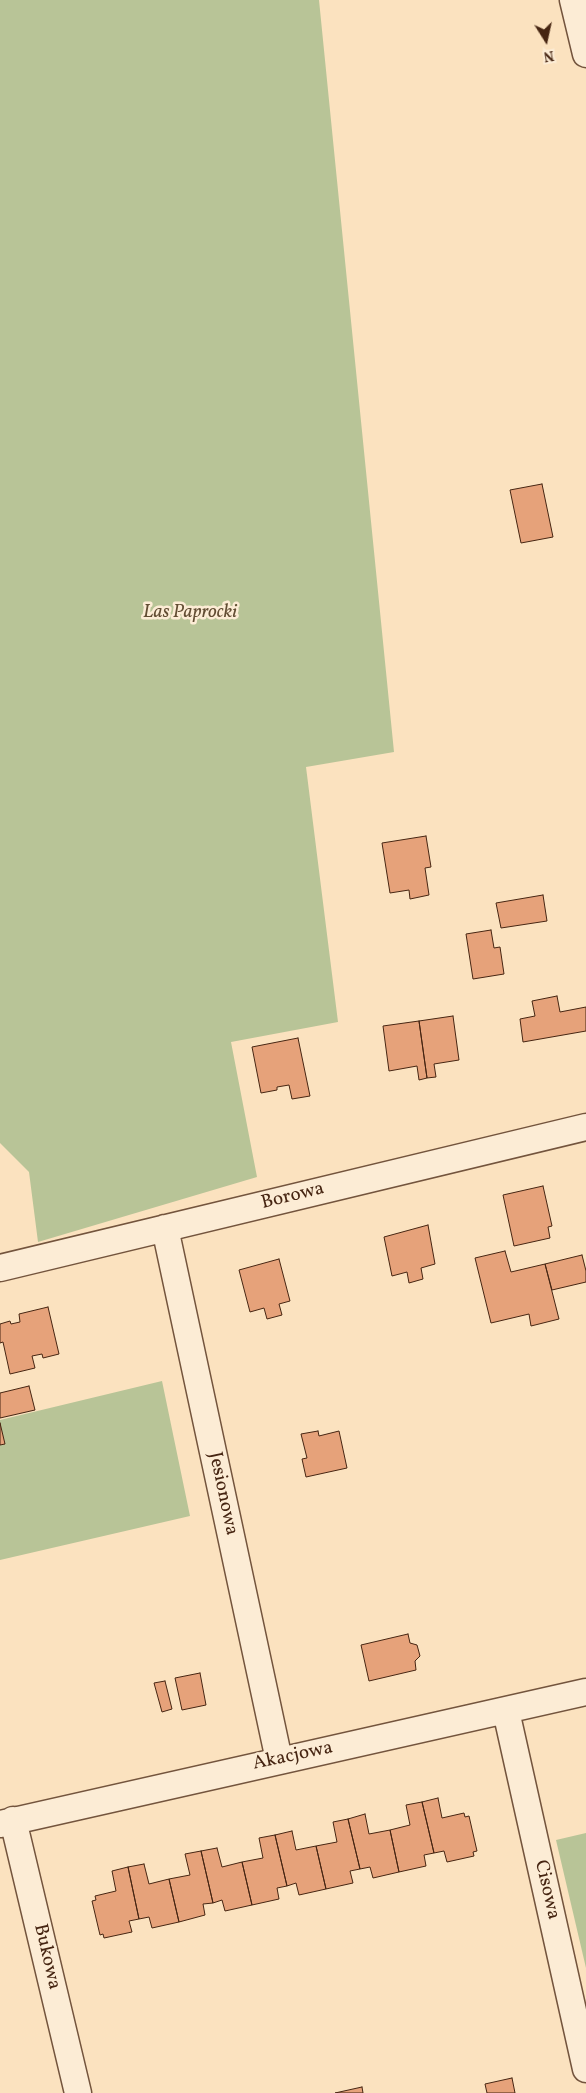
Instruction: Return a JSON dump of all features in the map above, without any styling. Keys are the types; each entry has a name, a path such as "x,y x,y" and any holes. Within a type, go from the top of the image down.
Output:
{"street":[{"path":"573,0 586,54"},
{"name":"Borowa","path":"0,1268 586,1127"},
{"name":"Jesionowa","path":"165,1228 279,1760"},
{"name":"Akacjowa","path":"7,1822 586,1692"},
{"name":"Cisowa","path":"506,1711 586,2068"},
{"name":"Bukowa","path":"7,1822 78,2093"}],"green space":[{"name":"Las Paprocki","path":"0,0 319,0 394,752 306,767 338,1022 231,1042 257,1177 38,1242 29,1172 0,1143"},
{"path":"162,1381 190,1516 0,1560 0,1420"},
{"path":"586,1833 586,1968 556,1840"}],"building":[{"path":"542,484 553,537 521,543 510,490"},
{"path":"426,836 431,867 425,868 429,895 410,899 409,890 390,893 382,843"},
{"path":"543,895 547,921 501,928 496,903"},
{"path":"491,930 494,948 500,947 504,974 473,979 466,934"},
{"path":"557,996 560,1012 586,1007 586,1031 523,1042 520,1019 535,1016 532,1001"},
{"path":"453,1016 459,1060 434,1064 436,1077 427,1078 419,1021"},
{"path":"419,1021 427,1078 419,1080 417,1066 389,1071 383,1026"},
{"path":"298,1038 310,1096 292,1099 289,1085 277,1087 277,1090 261,1093 252,1047"},
{"path":"543,1186 552,1226 548,1227 550,1238 514,1246 503,1195"},
{"path":"428,1225 435,1264 421,1268 423,1279 409,1283 407,1272 392,1276 384,1237"},
{"path":"505,1251 511,1272 545,1264 559,1319 531,1326 529,1314 491,1323 475,1258"},
{"path":"582,1255 586,1271 586,1282 552,1290 545,1264"},
{"path":"279,1259 290,1301 279,1304 282,1315 267,1319 264,1308 250,1312 239,1270"},
{"path":"48,1307 59,1354 43,1358 42,1354 32,1356 35,1368 10,1374 3,1342 0,1343 0,1324 10,1321 11,1324 20,1322 19,1314"},
{"path":"29,1386 35,1410 0,1418 0,1393"},
{"path":"0,1423 5,1444 0,1445"},
{"path":"318,1431 319,1436 339,1431 347,1468 306,1477 302,1459 307,1458 301,1434"},
{"path":"408,1634 410,1643 417,1645 420,1656 415,1661 416,1670 369,1681 361,1645"},
{"path":"200,1673 206,1705 182,1710 175,1678"},
{"path":"165,1681 172,1709 162,1712 154,1683"},
{"path":"438,1798 442,1818 464,1813 465,1817 469,1816 477,1851 473,1852 474,1856 447,1862 444,1851 434,1853 422,1802"},
{"path":"422,1802 434,1853 424,1855 426,1866 399,1872 390,1830 410,1825 406,1805"},
{"path":"365,1814 369,1834 390,1830 399,1872 373,1878 370,1867 360,1869 348,1819"},
{"path":"348,1819 360,1869 350,1871 353,1883 326,1889 316,1846 337,1842 333,1822"},
{"path":"292,1831 296,1850 316,1846 326,1889 299,1895 296,1883 287,1886 275,1835"},
{"path":"275,1835 287,1886 277,1888 279,1899 252,1905 242,1862 263,1858 259,1838"},
{"path":"217,1848 222,1867 242,1862 252,1905 225,1911 222,1900 213,1903 201,1851"},
{"path":"201,1851 213,1903 203,1904 205,1915 179,1922 169,1879 190,1875 185,1854"},
{"path":"144,1864 149,1884 169,1879 179,1922 152,1928 149,1917 139,1919 128,1867"},
{"path":"128,1867 139,1919 129,1921 132,1932 104,1938 103,1934 100,1935 92,1901 96,1900 95,1896 116,1891 112,1871"},
{"path":"512,2078 515,2093 487,2093 485,2084"},
{"path":"362,2087 363,2093 335,2093"}]}
